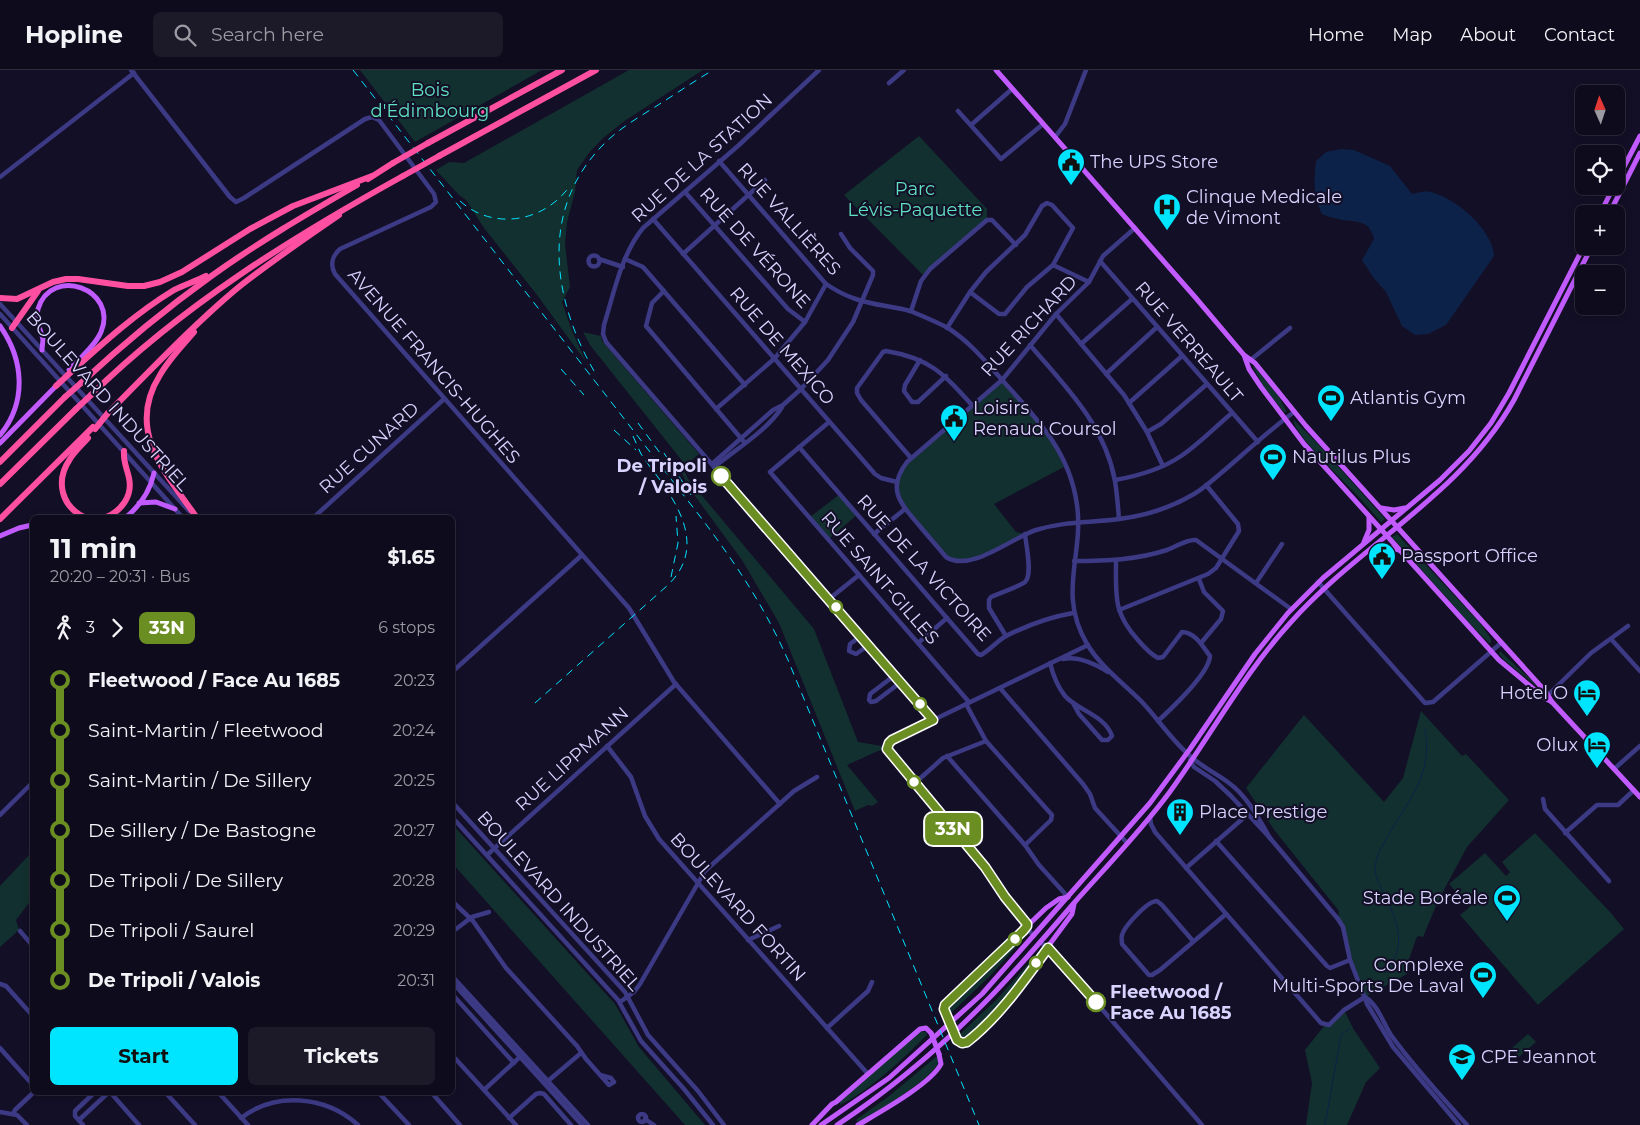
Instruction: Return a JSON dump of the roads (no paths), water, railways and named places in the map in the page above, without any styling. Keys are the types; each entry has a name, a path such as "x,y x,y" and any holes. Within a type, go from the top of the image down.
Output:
{"highway":[{"path":"0,462 80,383 157,317 219,271 280,231 393,163 562,70"},
{"path":"0,484 76,409 153,339 218,289 289,241 596,70"},
{"path":"0,298 14,300 53,282 69,278 132,286 148,285 163,281 182,272 250,229 288,209 308,199 372,176"},
{"path":"0,519 213,309 269,264 369,195"},
{"path":"56,386 70,371 113,335 157,302 176,289 219,271"},
{"path":"12,328 39,290"},
{"path":"194,515 155,457 148,435 147,412 152,392 160,374 213,309"},
{"path":"81,515 74,511 66,502 62,492 61,481 69,460 94,428"},
{"path":"111,515 120,508 129,493 129,480 123,461 124,451"}],"main road":[{"path":"996,70 1294,412 1392,520 1547,697 1640,797"},
{"path":"1001,70 1012,88"},
{"path":"1625,165 1640,136"},
{"path":"1614,205 1640,153"},
{"path":"821,1125 889,1078 959,1016 986,989 1150,804 1259,649 1291,609 1318,582 1452,469 1469,451 1491,423 1512,387 1579,255"},
{"path":"837,1125 904,1077 974,1013 1000,986 1150,816 1192,760 1273,643 1291,622 1323,588 1451,481 1480,450 1496,428 1524,381 1587,255"},
{"path":"42,350 43,339 37,318 39,307 45,297 54,289 66,286 79,287 91,292 102,306 103,326 96,341 70,371"},
{"path":"0,326 15,354 20,377 16,408 0,435"},
{"path":"1249,361 1261,387 1284,420 1381,530 1491,651 1507,667 1547,697"},
{"path":"0,443 56,386"},
{"path":"128,515 139,503 152,482 154,473"},
{"path":"139,503 156,502 175,508"},
{"path":"1381,508 1394,510 1408,507"},
{"path":"1362,544 1369,530 1369,516"},
{"path":"0,536 30,525"},
{"path":"1367,552 1384,546 1399,550"},
{"path":"1068,897 1052,903 946,1005 944,1009 956,1038 960,1042 966,1042 988,1022 1012,995 1072,914 1075,902"},
{"path":"812,1125 832,1104 921,1028 926,1028 931,1033 941,1064 934,1072 892,1105 858,1125 854,1124 849,1117"},
{"path":"836,1102 836,1107 843,1111"}],"street":[{"name":"RUE DE LA STATION","path":"713,466 606,342 603,334 604,325 625,259 636,237 653,219 819,70"},
{"path":"889,83 904,70"},
{"path":"1055,137 1064,127 1086,70"},
{"path":"0,177 133,71"},
{"name":"AVENUE FRANCIS-HUGHES","path":"133,71 225,191 236,202 367,118 372,116 378,119 434,194 436,202 432,207 340,248 333,258 332,269 339,280 633,614 676,684 780,804"},
{"path":"971,125 1012,88"},
{"path":"958,110 1001,159 1043,124"},
{"name":"RUE VALLIÈRES","path":"719,161 826,284 840,294 862,302 911,311 947,328 978,354 1041,423 1063,457 1073,484 1077,506 1078,537 1071,595 1073,613 1079,629 1088,645 1112,674 1142,702 1192,760"},
{"path":"684,254 765,180"},
{"name":"RUE DE VÉRONE","path":"685,192 788,309 804,322"},
{"path":"947,328 970,292 986,272 1016,246 1025,235 1042,206 1047,203 1052,205 1073,228 1053,265 1027,287 1005,314 999,314 970,292"},
{"name":"RUE DE MEXICO","path":"653,219 875,474 881,478 897,482"},
{"path":"911,311 921,281 930,269 987,220 992,220 1016,246"},
{"name":"RUE RICHARD","path":"897,482 900,471 911,458 971,404 1002,380 1056,314 1089,282 1104,255 1135,228"},
{"path":"713,466 745,443 776,415 783,405 828,360 853,322 874,275 872,268 850,248 841,234"},
{"path":"599,259 623,267"},
{"path":"625,259 643,267 745,385"},
{"name":"RUE VERREAULT","path":"1100,261 1258,442"},
{"path":"1053,265 1089,282"},
{"path":"716,409 774,359 804,322 826,284"},
{"path":"664,291 652,303 646,326 745,443"},
{"path":"1081,344 1132,298"},
{"name":"BOULEVARD INDUSTRIEL","path":"0,304 193,515"},
{"name":"BOULEVARD INDUSTRIEL","path":"0,314 181,515"},
{"path":"1056,314 1129,403 1147,432 1163,466"},
{"path":"1106,374 1157,327"},
{"path":"1249,361 1290,328"},
{"path":"1030,344 1089,416 1106,450 1115,480 1119,519"},
{"path":"911,458 857,393 857,388 886,351 902,353 920,360 946,376 971,404"},
{"path":"1129,403 1182,356"},
{"path":"920,360 905,385 904,391 912,402 918,402 946,376"},
{"path":"1147,432 1160,424 1207,384"},
{"name":"RUE CUNARD","path":"316,515 444,399"},
{"path":"713,466 773,410 783,405"},
{"path":"897,482 896,490 905,509 946,557 952,561 964,562 973,560 1025,534 1057,524 1119,519 1155,511 1189,496 1206,485 1294,412"},
{"path":"1115,480 1133,477 1163,466 1182,456 1232,413"},
{"path":"799,447 829,422"},
{"name":"RUE SAINT-GILLES","path":"799,447 770,472 968,703 986,742 1052,815 1051,820 1025,845"},
{"name":"RUE DE LA VICTOIRE","path":"799,447 978,654 981,655 1006,636 1038,622 1073,613"},
{"path":"713,466 933,720"},
{"path":"1119,610 1198,579 1216,568 1240,531 1238,524 1206,485"},
{"path":"874,534 905,509"},
{"path":"1006,636 990,608 989,600 991,597 1025,582 1029,568 1025,534"},
{"path":"1074,561 1116,560 1149,556 1190,540 1196,540 1291,609"},
{"path":"1256,583 1282,544"},
{"path":"455,669 582,555"},
{"path":"1116,560 1116,598 1122,618 1130,631 1152,655 1158,658 1163,657 1182,632 1188,632 1201,643 1210,656 1208,664 1182,699 1158,721"},
{"path":"829,599 859,575"},
{"path":"1198,579 1204,592 1223,611 1221,619 1201,643"},
{"path":"1318,582 1426,703 1433,702 1501,643"},
{"path":"918,643 947,618"},
{"path":"1547,697 1591,653 1628,626"},
{"path":"861,636 850,644 850,651 856,654 869,645"},
{"path":"1612,639 1640,671"},
{"path":"1034,936 1029,931 1026,922 1005,897 985,867 914,784 889,752 888,747 892,740 1088,645"},
{"path":"1057,660 1077,659 1099,666 1112,674"},
{"path":"1050,663 1054,678 1060,689 1073,703 1079,714 1102,740 1108,740 1112,736 1104,724 1086,709 1073,703"},
{"path":"895,676 870,694 869,700 871,702 876,701 900,682"},
{"name":"RUE LIPPMANN","path":"487,855 676,684"},
{"path":"1000,688 1083,784 1090,794 1095,808 1127,843"},
{"path":"914,784 947,756 986,742"},
{"name":"BOULEVARD FORTIN","path":"607,746 630,775 644,813 654,832 868,1074"},
{"path":"1614,769 1640,746"},
{"path":"947,756 1068,897"},
{"path":"1192,760 1230,783 1253,810 1270,838"},
{"path":"1192,760 1194,767 1227,792 1270,838 1338,918 1346,937 1350,960 1367,1004 1393,1048 1459,1125"},
{"path":"620,1002 636,990 640,984 707,869 796,789 817,777"},
{"path":"0,815 30,785"},
{"path":"1565,833 1597,805 1618,805 1634,790"},
{"path":"1543,799 1545,809 1609,881"},
{"name":"BOULEVARD INDUSTRIEL","path":"455,805 628,996 648,1035 698,1091 724,1125"},
{"path":"1186,868 1216,840 1253,810"},
{"path":"1150,816 1155,832 1321,1023 1329,1025 1344,1010 1365,997"},
{"name":"BOULEVARD INDUSTRIEL","path":"455,819 620,1002 641,1041 713,1125"},
{"path":"1216,840 1327,966 1330,968 1350,960"},
{"path":"1193,941 1157,900 1142,908 1122,935 1122,944 1149,975 1152,975 1226,914"},
{"path":"455,904 469,918 506,968 600,1074"},
{"path":"455,930 469,918 489,912"},
{"path":"748,940 779,926"},
{"path":"20,931 30,942"},
{"path":"1040,942 1048,948 1200,1124"},
{"path":"455,979 582,1125"},
{"path":"827,1028 868,990 872,982"},
{"path":"0,984 6,986 30,1013"},
{"path":"455,985 588,1125"},
{"path":"455,997 514,1063"},
{"path":"1365,997 1371,1000 1391,1034 1407,1056 1467,1125"},
{"path":"0,1048 30,1082"},
{"path":"548,1081 581,1053"},
{"path":"484,1090 522,1056"},
{"path":"455,1058 516,1125"},
{"path":"686,1092 694,1095 698,1091"},
{"path":"510,1118 536,1094 540,1093 544,1094 571,1125"},
{"path":"13,1114 31,1095"},
{"path":"84,1125 74,1114 92,1095"},
{"path":"79,1120 106,1095"},
{"path":"112,1095 139,1125"},
{"path":"169,1095 195,1125"},
{"path":"221,1095 248,1125"},
{"path":"381,1095 409,1125"},
{"path":"434,1095 460,1125"},
{"path":"241,1118 256,1109 272,1103 288,1100 305,1100 333,1108 348,1116 358,1125"},
{"path":"0,1112 18,1116 27,1125"},
{"path":"645,1119 654,1125"}],"water":[{"path":"1341,149 1354,150 1390,166 1412,194 1429,191 1441,195 1462,208 1487,236 1494,256 1446,325 1428,334 1415,335 1402,326 1386,292 1362,260 1374,239 1372,232 1365,224 1336,219 1322,214 1315,188 1316,161 1326,152"}],"waterway":[{"path":"1385,973 1397,953 1399,943 1393,913 1376,877 1375,866 1381,848 1412,797 1423,773 1427,745 1425,729"},
{"path":"1325,1125 1341,1035 1349,1029"}],"railway":[{"path":"353,70 699,515 725,550 759,602 788,660 979,1125"},
{"path":"594,371 579,342 568,312 561,282 559,252 562,222 571,193 586,166 613,135 713,70"},
{"path":"460,201 473,210 487,216 502,219 517,218 532,215 546,208 569,187"},
{"path":"561,369 584,395"},
{"path":"638,423 660,453"},
{"path":"614,430 636,450"},
{"path":"633,436 641,454 655,474"},
{"path":"664,453 691,495"},
{"path":"535,703 668,585 680,570 686,556 687,541 684,525 679,510 671,496 651,468"},
{"path":"671,577 678,543 676,516"}],"place":[{"name":"The UPS Store","path":"1071,186"},
{"name":"Clinque Medicale de Vimont","path":"1167,231"},
{"name":"Atlantis Gym","path":"1331,422"},
{"name":"Loisirs Renaud Coursol","path":"954,442"},
{"name":"De Tripoli / Valois","path":"721,476"},
{"name":"Nautilus Plus","path":"1273,481"},
{"name":"Passport Office","path":"1382,580"},
{"name":"Hotel O","path":"1587,717"},
{"name":"Olux","path":"1597,769"},
{"name":"Place Prestige","path":"1180,836"},
{"name":"Stade Boréale","path":"1507,922"},
{"name":"Complexe Multi-Sports De Laval","path":"1483,999"},
{"name":"Fleetwood / Face Au 1685","path":"1096,1002"},
{"name":"CPE Jeannot","path":"1462,1081"}],"park label":[{"name":"Bois d'Édimbourg","path":"430,100"},
{"name":"Parc Lévis-Paquette","path":"915,199"}]}
